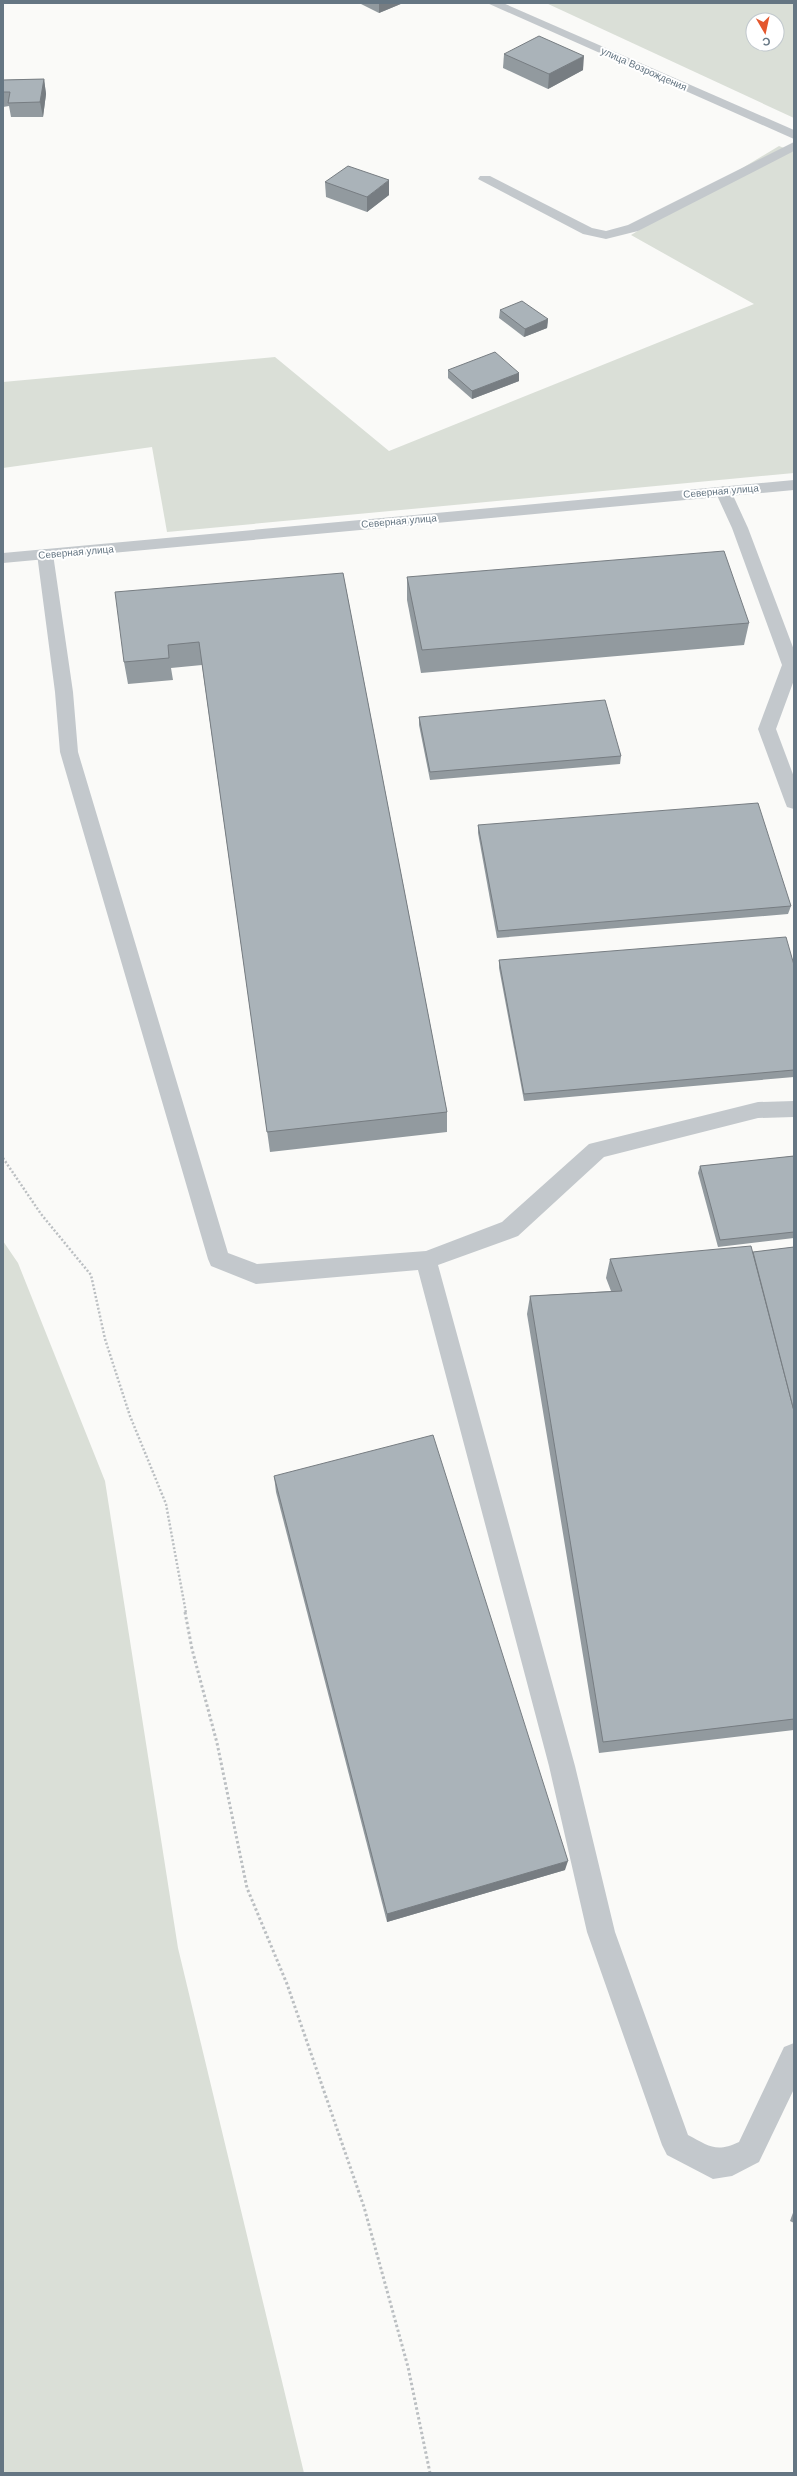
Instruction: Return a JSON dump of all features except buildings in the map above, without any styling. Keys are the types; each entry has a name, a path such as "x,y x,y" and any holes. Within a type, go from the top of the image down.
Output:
{"street":[{"name":"улица Возрождения","path":"493,3 794,134"},
{"path":"485,179 588,231 606,235 633,228 794,146"},
{"name":"Северная улица","path":"3,558 794,485"},
{"path":"723,491 740,528 791,665 768,729 794,802"},
{"path":"45,554 64,692 69,752 219,1259 256,1274 426,1260 510,1229 597,1150 758,1110 794,1109"},
{"path":"426,1260 562,1766 601,1932 677,2145 713,2164 732,2161 749,2152 794,2057"}],"path":[{"path":"3,1158 41,1214 91,1275 105,1339 121,1388 166,1504 192,1649 217,1743 247,1888 287,1984 364,2207 408,2367 430,2473"}],"shaded area":[{"path":"546,3 794,3 794,118"},
{"path":"779,146 794,152 794,473 167,532 152,447 3,468 3,382 275,357 389,451 754,304 631,235"},
{"path":"3,1241 18,1263 105,1481 178,1948 304,2473 3,2473"}]}
